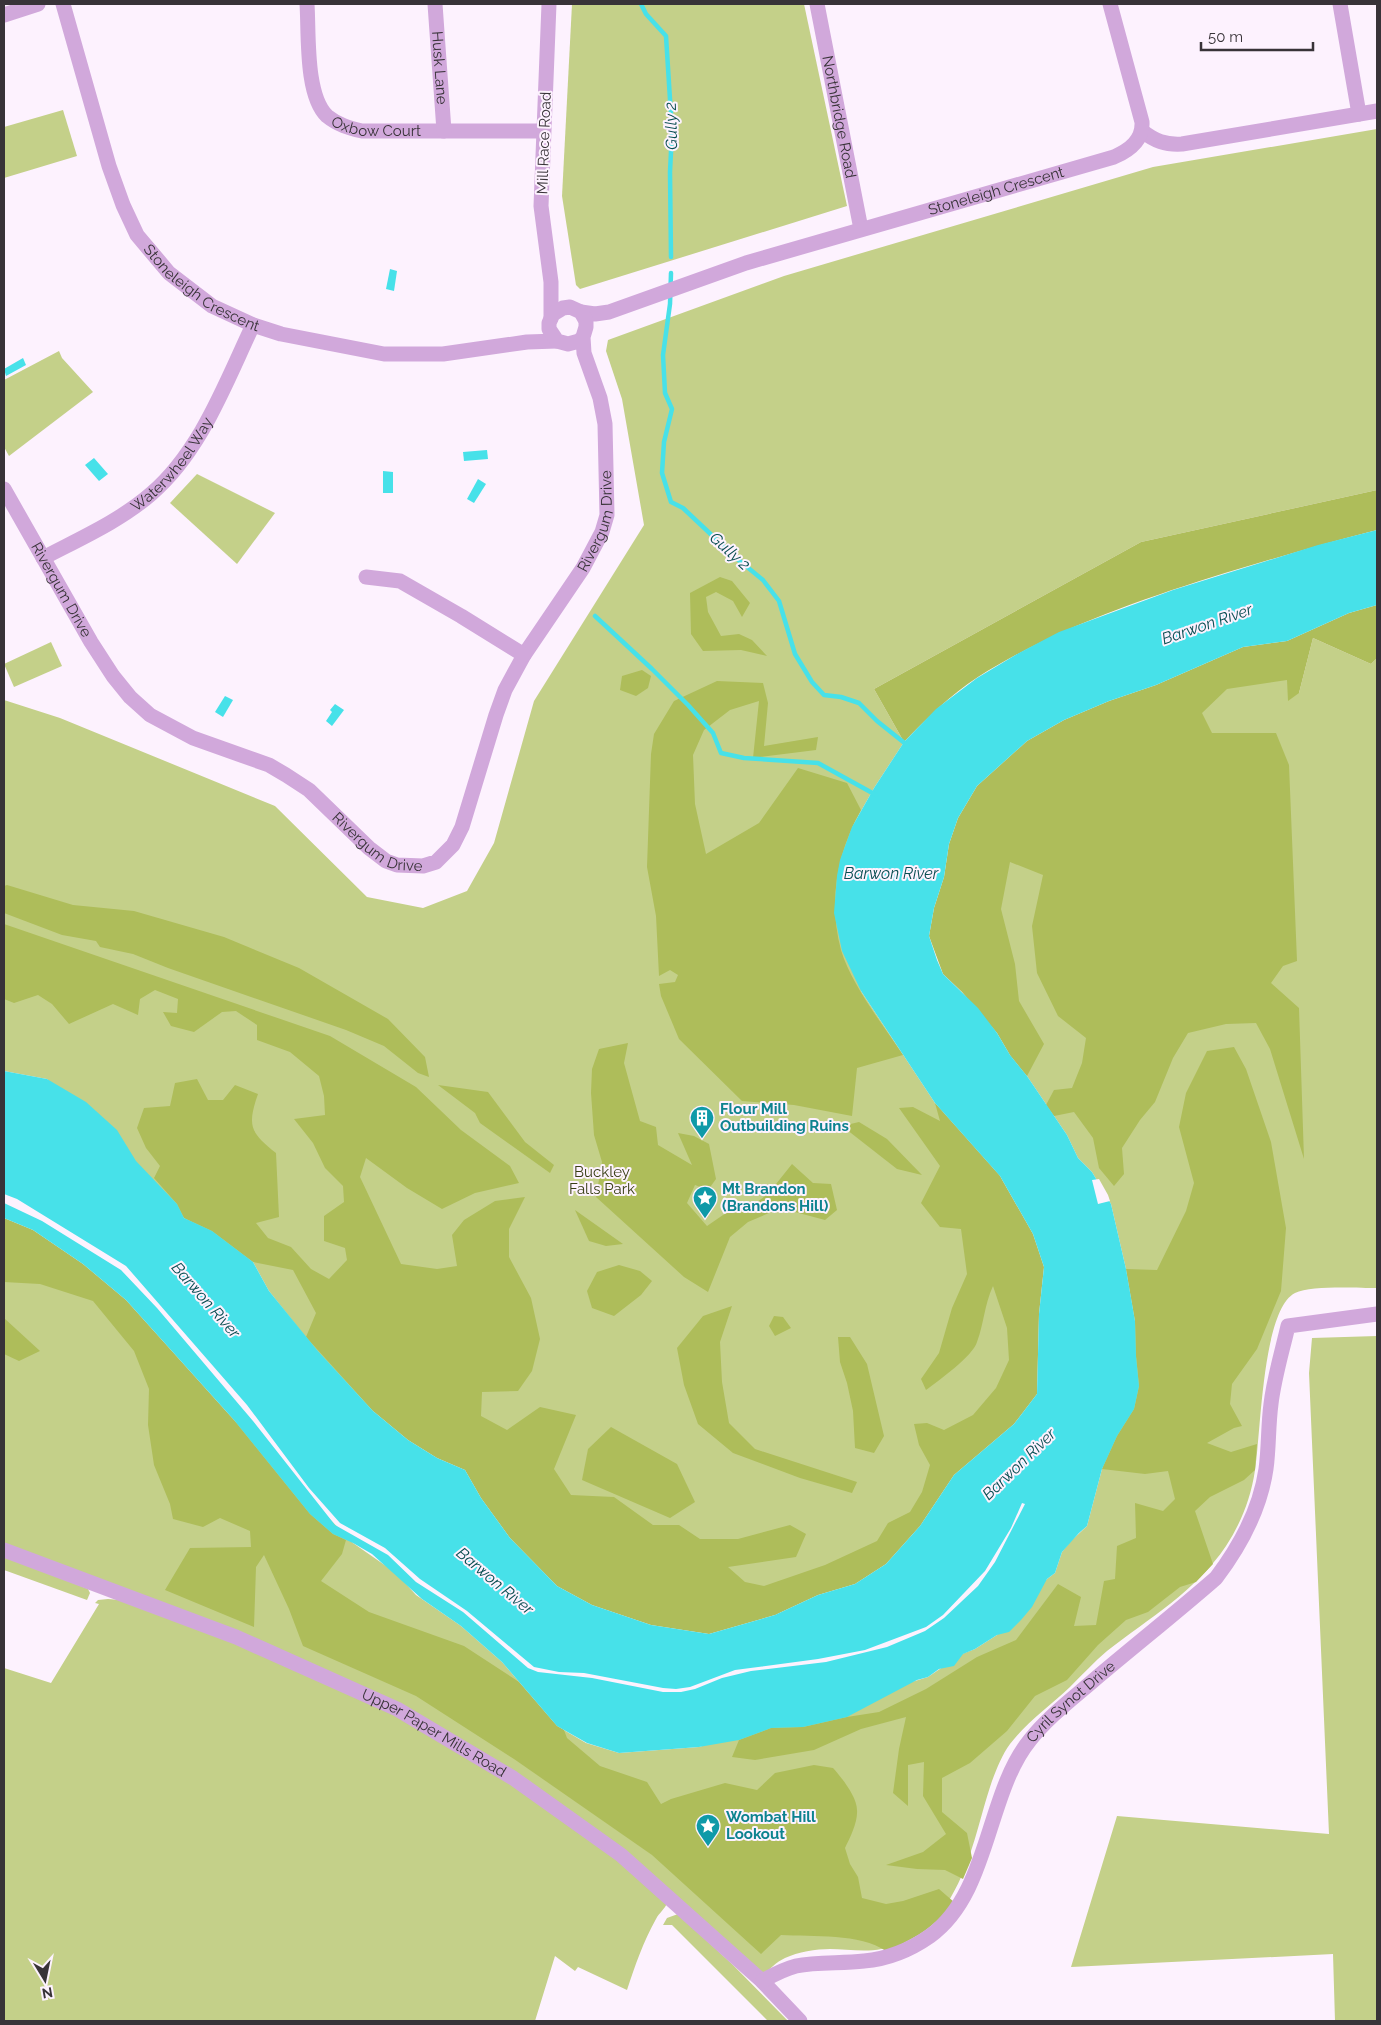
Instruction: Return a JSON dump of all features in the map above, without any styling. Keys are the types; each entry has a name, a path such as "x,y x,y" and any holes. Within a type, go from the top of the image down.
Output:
{"street":[{"path":"4,15 38,4"},
{"name":"Stoneleigh Crescent","path":"62,4 109,166 123,205 138,235 169,272 212,306 253,325 281,334 384,354 443,354 542,340 562,343 579,341 609,312"},
{"name":"Oxbow Court","path":"306,4 312,76 317,101 326,115 343,126 362,131 543,131"},
{"name":"Husk Lane","path":"435,4 444,131"},
{"name":"Mill Race Road","path":"549,4 541,206 551,282 550,321"},
{"name":"Northbridge Road","path":"816,4 861,229"},
{"path":"1110,4 1142,117 1142,130 1160,143 1182,144 1377,111"},
{"path":"1340,4 1359,114"},
{"name":"Stoneleigh Crescent","path":"513,343 525,340 550,321 558,310 575,310 595,314 609,312 746,263 1114,157 1126,152 1135,144 1142,130"},
{"name":"Mill Race Road","path":"551,282 556,293 575,310"},
{"path":"575,310 586,321 584,335"},
{"path":"550,321 551,334 562,343"},
{"name":"Waterwheel Way","path":"43,558 125,513 151,494 165,480 199,437 253,325"},
{"name":"Rivergum Drive","path":"4,490 104,663 130,697 150,715 194,738 269,765 309,790 375,853 386,861 397,865 423,866 436,862 453,845 462,828 496,715 506,690 524,655 583,568 602,532 607,515 604,424 600,398 584,353 584,335"},
{"name":"Rivergum Drive","path":"562,343 593,379"},
{"path":"366,577 400,581 524,655"},
{"name":"Cyril Synot Drive","path":"762,1981 777,1972 797,1966 864,1962 886,1958 911,1948 945,1924 958,1906 974,1875 1012,1770 1030,1740 1074,1697 1216,1578 1233,1556 1249,1527 1259,1502 1266,1468 1270,1406 1274,1379 1288,1326 1377,1314"},
{"name":"Upper Paper Mills Road","path":"4,1550 236,1637 397,1709 513,1778 621,1855 762,1981 800,2021"}],"green space":[{"path":"572,4 804,4 847,206 580,289 576,285 562,196"},
{"path":"63,110 77,156 4,178 4,127"},
{"name":"Buckley Falls Park","path":"1377,129 1377,490 1141,542 874,689 904,742 874,788 852,827 861,991 935,1103 1000,1176 1039,1314 920,1526 775,1615 373,1411 316,1350 269,1291 253,1262 184,1218 47,1079 4,1071 4,700 60,718 275,806 367,897 423,908 467,891 494,843 534,701 644,525 622,399 606,351 608,340 784,276 1153,167"},
{"path":"59,351 62,358 93,392 9,456 4,447 4,380"},
{"path":"197,474 275,513 237,564 170,503"},
{"path":"1377,490 1377,530 1193,583 1129,605 1067,630 1037,644 978,677 939,707 904,742 874,689 1141,542"},
{"path":"720,577 732,581 750,603 742,617 733,601 716,592 706,597 708,612 721,636 739,634 752,640 767,656 741,650 703,651 691,634 690,593"},
{"path":"1377,605 1377,658 1371,664 1313,638 1299,693 1288,701 1287,680 1227,689 1202,713 1212,733 1276,733 1289,765 1297,961 1283,966 1271,983 1299,1008 1304,1159 1270,1049 1256,1023 1226,1024 1188,1033 1173,1058 1155,1102 1140,1120 1122,1148 1124,1174 1114,1186 1099,1168 1093,1138 1074,1112 1054,1116 1046,1105 1054,1090 1072,1088 1082,1063 1086,1038 1058,1016 1037,973 1032,926 1043,875 1010,862 1001,909 1015,964 1019,1001 1044,1044 1027,1076 1010,1055 997,1033 962,992 943,974 929,936 934,908 944,877 949,844 958,818 977,786 1027,741 1064,720 1109,701 1156,685 1243,647 1287,641 1349,613"},
{"path":"1313,638 1371,664 1377,658 1377,1288 1302,1290 1295,1293 1284,1304 1269,1347 1251,1490 1241,1519 1226,1546 1214,1562 1186,1591 1107,1651 1031,1721 1010,1744 1002,1757 992,1781 970,1855 951,1897 896,1943 889,1947 873,1950 825,1949 801,1953 790,1956 775,1964 761,1977 546,1797 308,1669 4,1550 4,1218 234,1420 353,1543 396,1573 416,1595 461,1626 502,1662 557,1726 586,1743 619,1753 699,1747 928,1677 962,1654 975,1649 997,1635 1047,1579 1055,1573 1062,1552 1087,1526 1102,1469 1135,1321 1126,1269 1111,1204 1092,1172 1078,1158 1067,1135 1027,1076 1010,1055 934,908 1287,641 1299,693"},
{"path":"51,642 62,666 14,687 4,664"},
{"path":"642,670 651,676 648,688 636,696 620,690 622,676"},
{"path":"717,681 763,683 768,703 764,746 818,737 816,750 753,758 759,701 730,710 704,730 693,755 695,804 706,854 759,823 798,768 847,783 861,810 846,843 837,878 835,914 837,932 841,950 852,977 903,1055 857,1068 852,1116 794,1105 742,1101 679,1039 661,996 659,984 675,982 678,975 670,970 659,976 656,916 647,867 651,754 654,734 674,701"},
{"path":"7,885 73,905 134,911 224,937 299,968 388,1019 425,1057 429,1077 418,1073 384,1046 346,1030 133,954 100,947 96,941 62,935 4,913 4,886"},
{"path":"4,924 330,1036 416,1087 461,1130 510,1166 519,1183 475,1193 442,1209 407,1188 366,1158 360,1177 401,1264 437,1269 457,1266 452,1235 464,1220 495,1201 525,1197 509,1229 509,1257 531,1298 540,1339 532,1371 518,1391 482,1392 481,1416 507,1430 540,1407 576,1415 554,1469 571,1495 614,1497 653,1525 679,1525 700,1539 738,1539 790,1525 806,1534 796,1557 728,1567 745,1582 764,1586 825,1565 877,1541 888,1523 910,1512 922,1492 930,1465 919,1445 914,1424 927,1423 944,1430 973,1415 996,1388 1009,1360 1007,1328 993,1286 974,1348 954,1368 926,1390 921,1379 939,1353 952,1308 967,1274 961,1229 940,1227 921,1203 940,1166 899,1108 913,1107 940,1121 935,1103 1000,1176 1033,1234 1044,1267 1039,1314 1037,1394 1014,1424 954,1475 920,1526 886,1564 855,1584 818,1595 775,1615 709,1634 651,1625 592,1605 557,1586 510,1538 481,1498 465,1470 437,1458 408,1440 373,1411 306,1337 316,1313 293,1270 253,1262 212,1231 184,1218 177,1204 154,1178 160,1166 146,1148 137,1128 144,1108 170,1106 175,1083 197,1079 208,1100 223,1100 235,1085 258,1094 253,1114 253,1128 256,1134 276,1153 279,1217 256,1223 268,1238 291,1247 311,1269 329,1279 347,1260 345,1248 324,1241 324,1216 344,1202 343,1186 325,1168 313,1143 294,1119 325,1115 324,1096 319,1076 290,1052 257,1040 257,1025 236,1011 222,1012 194,1032 171,1026 163,1012 177,1013 178,999 155,990 140,999 138,1015 113,1004 69,1024 52,1004 38,995 14,1003 4,999"},
{"path":"628,1043 624,1063 640,1121 656,1127 658,1145 692,1165 678,1133 694,1136 709,1144 716,1179 708,1190 695,1185 687,1203 707,1226 740,1206 750,1207 768,1194 792,1164 813,1183 831,1184 837,1210 825,1220 795,1212 769,1213 748,1222 730,1237 708,1292 684,1277 596,1197 602,1162 594,1135 591,1093 592,1069 599,1049"},
{"path":"1234,1047 1246,1069 1271,1142 1286,1228 1281,1291 1257,1349 1232,1384 1230,1404 1242,1426 1234,1428 1207,1443 1231,1452 1257,1444 1255,1470 1244,1480 1210,1497 1195,1511 1213,1564 1196,1582 1180,1587 1148,1612 1126,1620 1098,1645 1067,1680 1035,1696 1007,1731 970,1763 942,1778 942,1812 967,1833 972,1858 963,1879 945,1870 886,1865 923,1852 946,1834 923,1796 924,1762 908,1765 908,1806 893,1793 899,1749 906,1717 861,1729 814,1750 755,1760 732,1757 739,1740 771,1728 803,1727 879,1712 926,1689 977,1657 1016,1640 1058,1584 1081,1597 1074,1626 1096,1625 1104,1581 1115,1579 1117,1546 1136,1538 1135,1503 1163,1511 1175,1499 1168,1471 1145,1474 1102,1469 1117,1436 1134,1409 1139,1386 1135,1321 1126,1269 1157,1270 1186,1211 1194,1183 1179,1127 1186,1093 1207,1051"},
{"path":"438,1085 488,1092 525,1142 554,1165 550,1173 480,1123 475,1113"},
{"path":"859,1122 887,1139 922,1175 897,1169 842,1126"},
{"path":"575,1210 623,1244 606,1246 589,1241"},
{"path":"4,1218 33,1230 83,1264 126,1300 234,1420 310,1514 333,1534 346,1540 342,1554 321,1581 369,1612 464,1646 519,1682 557,1726 564,1730 567,1738 600,1766 647,1782 661,1804 671,1799 725,1783 757,1790 775,1773 814,1765 833,1768 855,1799 857,1815 855,1825 845,1848 850,1864 858,1877 862,1898 886,1904 903,1901 939,1889 954,1902 939,1919 924,1931 886,1951 863,1941 850,1939 781,1935 761,1954 652,1855 514,1759 416,1696 303,1646 289,1609 264,1555 256,1567 254,1627 165,1590 190,1548 251,1547 250,1531 220,1518 203,1527 173,1519 170,1504 154,1465 148,1425 149,1389 134,1351 93,1301 40,1284 4,1282"},
{"path":"619,1265 640,1271 652,1281 641,1295 614,1316 592,1308 587,1291 597,1272"},
{"path":"732,1306 720,1342 722,1382 729,1423 755,1449 857,1482 852,1493 800,1478 733,1453 698,1424 684,1385 677,1348 703,1316"},
{"path":"774,1316 783,1317 791,1328 775,1336 769,1326"},
{"path":"4,1318 40,1351 19,1361 4,1354"},
{"path":"1377,1336 1377,2021 1335,2021 1333,1954 1071,1967 1117,1816 1329,1834 1309,1373 1312,1338"},
{"path":"838,1337 850,1337 867,1364 884,1436 874,1453 855,1448 853,1411 840,1362"},
{"path":"611,1427 677,1464 695,1502 670,1518 582,1480 588,1449"},
{"path":"4,1555 88,1589 90,1593 87,1600 4,1570"},
{"path":"98,1600 120,1600 242,1645 407,1721 502,1776 629,1868 667,1903 647,1936 627,1990 578,1967 575,1971 555,1956 535,2021 4,2021 4,1668 51,1683 99,1604 95,1603"},
{"path":"678,1914 733,1965 788,2021 768,2021 672,1925 663,1925 667,1918"}],"water":[{"path":"390,269 397,271 394,291 386,289"},
{"path":"23,358 26,365 6,376 4,369"},
{"path":"487,450 488,459 464,461 463,452"},
{"path":"94,458 108,474 99,481 85,465"},
{"path":"383,471 393,472 393,493 383,493"},
{"path":"478,479 486,484 474,503 467,499"},
{"name":"Barwon River","path":"1377,530 1377,605 1349,613 1287,641 1243,647 1156,685 1109,701 1064,720 1027,741 977,786 958,818 949,844 944,877 934,908 929,936 943,974 978,1008 997,1033 1010,1055 1027,1076 1067,1135 1078,1158 1092,1172 1111,1204 1126,1269 1135,1321 1139,1386 1134,1409 1117,1436 1102,1469 1087,1526 1062,1552 1055,1573 1047,1579 1032,1607 1021,1620 1009,1632 997,1635 963,1654 954,1666 939,1669 928,1677 917,1680 847,1717 803,1727 771,1728 739,1740 699,1747 619,1753 587,1743 557,1726 502,1662 461,1626 422,1599 372,1554 333,1534 310,1514 234,1420 126,1300 83,1264 33,1230 4,1218 4,1203 42,1221 121,1270 157,1308 253,1421 335,1525 388,1555 416,1582 463,1612 528,1668 538,1672 592,1678 663,1692 681,1692 695,1689 722,1678 751,1671 826,1662 887,1647 925,1631 944,1618 978,1586 995,1562 1025,1504 1022,1503 1011,1528 985,1571 943,1615 926,1627 865,1650 818,1659 735,1670 690,1687 676,1689 584,1673 559,1672 534,1667 467,1611 420,1579 385,1548 340,1523 309,1488 247,1405 126,1266 17,1199 4,1194 4,1071 47,1079 86,1102 117,1130 136,1161 177,1204 184,1218 212,1231 253,1262 269,1291 317,1350 373,1411 408,1440 437,1458 465,1470 481,1498 510,1538 557,1586 592,1605 651,1625 709,1634 775,1615 818,1595 855,1584 886,1564 920,1526 954,1475 1014,1424 1037,1394 1039,1314 1044,1267 1033,1234 1000,1176 935,1103 861,991 842,951 834,913 840,860 852,827 874,788 904,742 936,709 977,678 1019,653 1059,632 1173,590 1318,545"},
{"path":"225,696 233,700 223,717 215,712"},
{"path":"335,704 344,710 332,726 326,721 332,712 330,710"}],"pier":[{"path":"1099,1179 1110,1201 1098,1204 1092,1180"}],"waterway":[{"name":"Gully 2","path":"641,4 646,14 666,36 672,131 670,172 671,257"},
{"name":"Gully 2","path":"671,273 670,304 663,355 665,393 672,409 664,442 662,473 671,502 683,508 735,557 763,580 779,601 795,654 812,682 824,695 841,697 859,703 877,721 907,745"},
{"path":"595,616 688,705 713,733 721,753 744,758 818,763 876,795"}],"place":[{"name":"Flour Mill Outbuilding Ruins","path":"702,1139"},
{"name":"Mt Brandon (Brandons Hill)","path":"705,1219"},
{"name":"Wombat Hill Lookout","path":"708,1847"}]}
